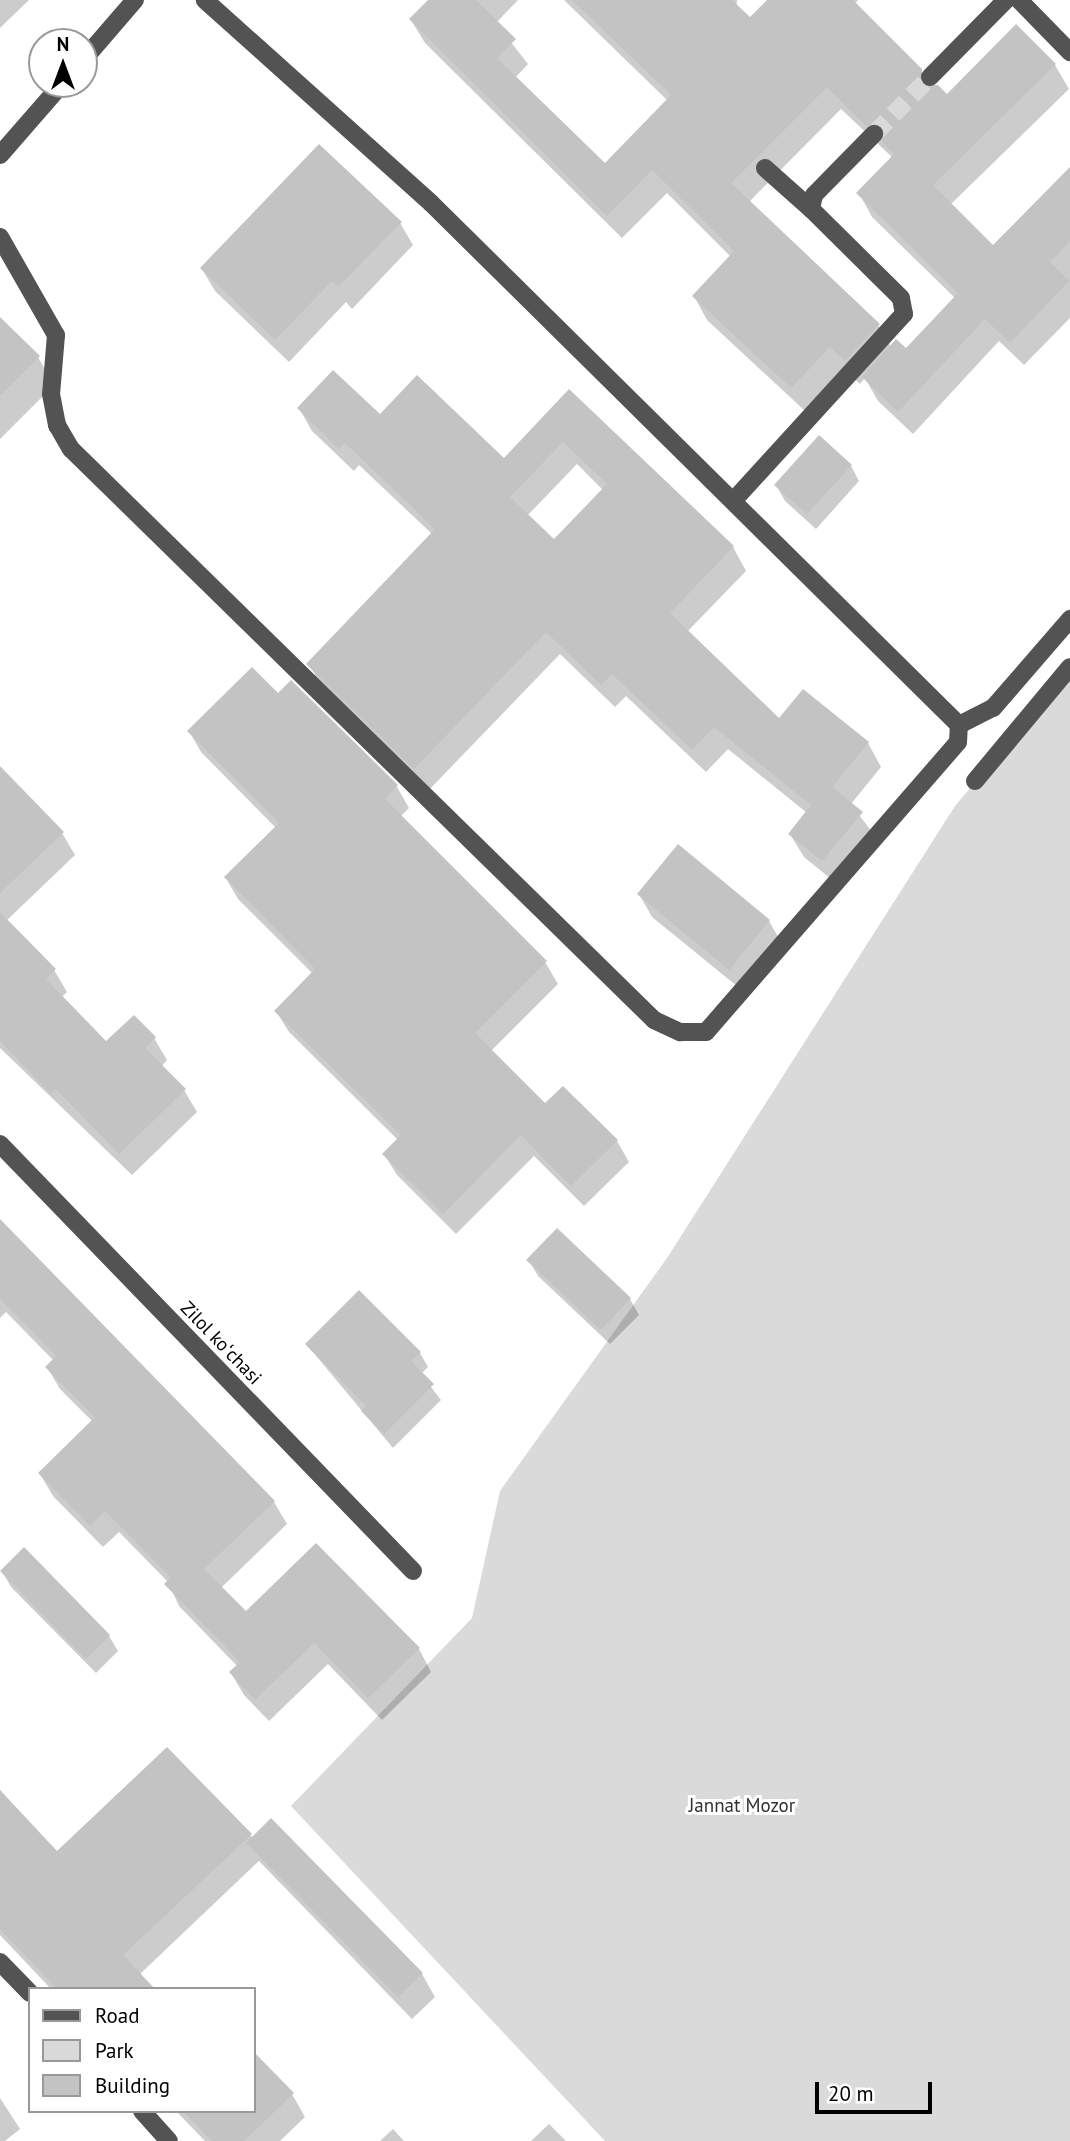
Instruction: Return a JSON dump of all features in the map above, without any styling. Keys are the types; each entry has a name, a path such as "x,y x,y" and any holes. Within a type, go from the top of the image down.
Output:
{"street":[{"path":"98,43 135,0"},
{"path":"0,237 56,335 51,394 57,425 71,449 654,1020 680,1032 706,1031 958,742 959,725 431,203 205,0"},
{"path":"930,77 1006,0"},
{"path":"1019,0 1070,52"},
{"path":"0,155 50,98"},
{"path":"811,209 814,195 874,134"},
{"path":"734,500 904,314 901,298 811,209 765,168"},
{"path":"959,725 993,708 1070,619"},
{"path":"975,781 1070,667"},
{"name":"Zilol koʻchasi","path":"0,1144 412,1572"},
{"path":"0,1962 28,1991"},
{"path":"144,2113 169,2141"}],"green space":[{"name":"Jannat Mozor","path":"1070,670 1070,2141 605,2141 291,1806 472,1618 500,1491 667,1258 955,806"}],"building":[{"path":"428,0 476,0 516,39 497,58 605,163 671,95 572,0 732,0 750,17 767,0 853,0 922,69 922,85 938,85 947,94 1016,24 1056,64 933,185 993,245 1070,167 1070,241 1050,262 1069,281 1010,343 985,319 898,412 862,377 896,339 906,348 958,293 856,193 894,154 882,142 882,126 866,126 827,87 731,183 880,324 845,361 830,347 791,388 692,296 734,251 652,170 607,216 409,19"},
{"path":"319,144 402,222 338,287 332,281 275,340 200,268"},
{"path":"0,317 40,356 0,396"},
{"path":"333,370 380,414 417,375 504,458 569,389 734,546 670,613 779,718 803,689 869,742 832,787 863,812 822,861 788,834 811,805 714,727 692,750 612,674 601,685 546,632 414,769 306,664 435,529 345,443 339,449 297,408","holes":["563,442 607,484 554,539 510,497"]},
{"path":"819,435 852,465 807,514 774,485"},
{"path":"252,667 278,693 291,680 398,785 385,799 547,961 475,1033 545,1103 563,1086 618,1140 571,1186 521,1135 443,1214 382,1154 401,1135 274,1011 315,969 224,877 279,823 187,731"},
{"path":"0,766 64,832 0,893"},
{"path":"678,844 770,920 729,970 637,894"},
{"path":"0,912 56,969 46,979 106,1041 134,1015 156,1037 145,1048 186,1089 119,1154 56,1089 51,1094 0,1041"},
{"path":"0,1219 275,1501 204,1569 246,1611 316,1543 420,1648 368,1698 314,1643 255,1700 229,1672 240,1662 164,1584 171,1577 105,1511 90,1526 38,1473 95,1417 45,1367 56,1356 0,1299"},
{"path":"557,1228 631,1298 601,1330 526,1260"},
{"path":"359,1290 421,1352 411,1361 434,1384 384,1434 361,1411 366,1406 305,1344"},
{"path":"24,1547 110,1635 86,1659 0,1571"},
{"path":"167,1747 252,1834 123,1955 153,1987 55,1987 0,1929 0,1790 57,1851"},
{"path":"271,1818 423,1973 398,1997 246,1843"},
{"path":"256,2054 294,2093 244,2141 212,2141 185,2113 256,2113"}],"tunnel":[{"path":"874,134 930,77"}]}
